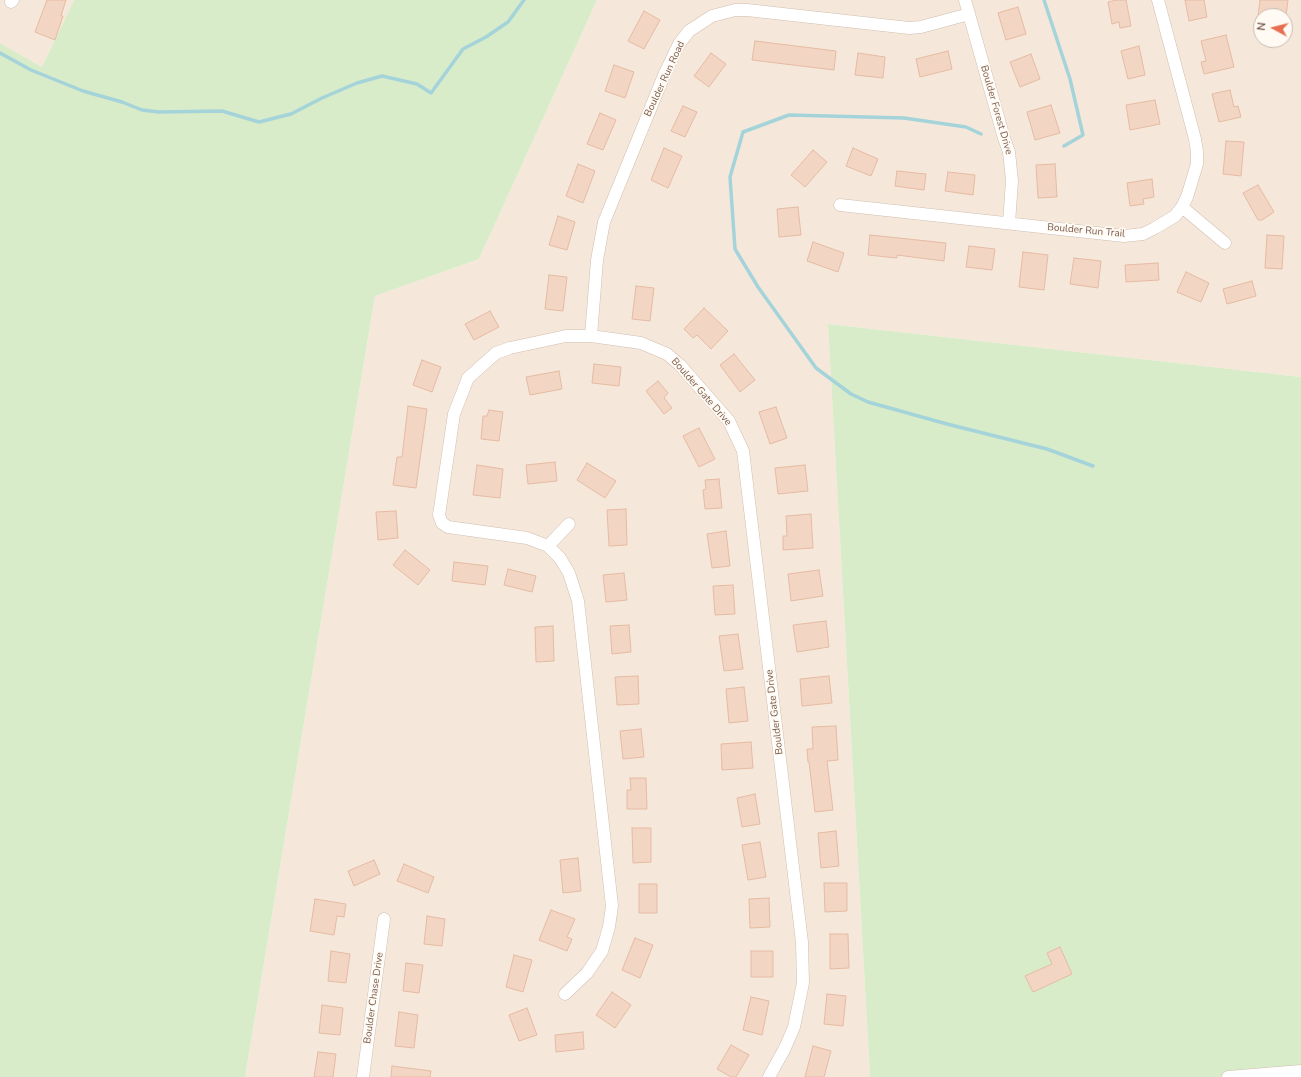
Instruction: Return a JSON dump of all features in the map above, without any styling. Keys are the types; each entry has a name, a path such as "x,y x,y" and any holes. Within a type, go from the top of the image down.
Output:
{"street":[{"name":"Boulder Forest Drive","path":"965,0 1004,138 1010,152 1012,181 1009,223"},
{"name":"Boulder Run Trail","path":"840,205 1124,236 1142,234 1175,216 1182,208 1188,197 1197,164 1197,152 1195,139 1158,0"},
{"name":"Boulder Run Road","path":"592,336 597,260 604,222 665,73 679,44 689,31 712,16 735,10 909,28 928,25 969,14"},
{"path":"1182,208 1225,242"},
{"name":"Boulder Gate Drive","path":"565,994 587,973 602,951 609,927 612,906 578,601 568,573 560,558 548,546 527,538 439,525 439,515 454,414 468,378 496,353 510,348 566,336 592,336 641,343 667,354 680,365 729,421 743,451 802,942 803,983 794,1027 785,1048 769,1077"},
{"path":"548,546 569,524"},
{"name":"Boulder Chase Drive","path":"363,1077 384,920"},
{"path":"1228,1077 1301,1071"}],"shaded area":[{"path":"0,0 74,0 42,67 0,43"},
{"path":"597,0 1301,0 1301,377 828,324 870,1077 245,1077 375,296 479,259"}],"green space":[{"path":"74,0 597,0 479,259 375,296 245,1077 0,1077 0,43 42,67"},
{"path":"828,324 1301,377 1301,1077 870,1077"}],"building":[{"path":"47,0 66,0 61,16 63,16 55,40 35,32"},
{"path":"1126,0 1131,26 1120,28 1119,22 1112,24 1108,2"},
{"path":"1185,0 1204,0 1207,17 1189,21"},
{"path":"1260,0 1288,0 1287,8 1259,8"},
{"path":"1018,7 1026,34 1006,40 998,13"},
{"path":"644,11 660,20 644,49 628,41"},
{"path":"1226,35 1234,67 1204,74 1201,62 1206,61 1201,41"},
{"path":"755,41 836,51 834,70 752,60"},
{"path":"1139,46 1145,75 1128,79 1121,51"},
{"path":"948,51 952,69 920,77 916,59"},
{"path":"711,53 726,64 709,87 694,76"},
{"path":"858,53 885,57 883,78 855,75"},
{"path":"1031,54 1040,79 1020,87 1010,62"},
{"path":"614,65 634,72 625,98 605,91"},
{"path":"1230,90 1234,107 1238,106 1241,117 1219,122 1212,94"},
{"path":"1155,100 1160,124 1130,130 1126,105"},
{"path":"1051,105 1060,133 1035,140 1027,112"},
{"path":"683,106 697,112 685,137 671,131"},
{"path":"600,113 616,120 603,150 587,144"},
{"path":"1226,141 1244,142 1241,176 1223,174"},
{"path":"664,148 682,156 668,188 651,180"},
{"path":"853,148 878,159 871,176 846,166"},
{"path":"813,150 827,162 805,187 791,175"},
{"path":"578,164 595,171 583,203 566,196"},
{"path":"1055,164 1057,197 1038,198 1036,165"},
{"path":"897,171 926,174 924,190 895,186"},
{"path":"948,172 975,175 973,195 945,191"},
{"path":"1152,179 1154,197 1143,199 1144,204 1130,206 1127,183"},
{"path":"1258,185 1274,212 1262,220 1258,220 1243,193"},
{"path":"798,207 801,235 779,237 777,209"},
{"path":"558,216 575,222 567,250 549,245"},
{"path":"870,235 946,243 944,261 897,255 897,258 868,255"},
{"path":"1267,235 1284,236 1282,269 1265,268"},
{"path":"813,242 844,253 838,272 807,261"},
{"path":"969,246 995,249 992,270 966,267"},
{"path":"1023,252 1048,255 1044,290 1019,287"},
{"path":"1074,258 1101,261 1098,288 1070,284"},
{"path":"1158,263 1159,280 1126,282 1125,265"},
{"path":"1186,272 1209,283 1201,302 1177,292"},
{"path":"549,275 567,277 563,311 545,309"},
{"path":"1252,281 1256,296 1227,304 1223,289"},
{"path":"636,286 654,288 650,321 632,319"},
{"path":"704,308 728,331 711,349 697,335 693,338 684,329"},
{"path":"490,311 499,327 474,340 465,324"},
{"path":"734,354 755,380 740,392 720,365"},
{"path":"422,360 441,367 432,392 413,385"},
{"path":"594,364 621,367 619,386 592,383"},
{"path":"559,371 562,389 530,395 526,377"},
{"path":"658,381 668,393 664,398 672,408 664,414 646,391"},
{"path":"408,406 427,409 416,488 393,485 397,457 402,457"},
{"path":"776,407 787,438 770,444 759,412"},
{"path":"489,410 503,412 499,441 481,439 483,416 487,416"},
{"path":"699,428 715,459 699,467 683,436"},
{"path":"555,462 557,481 528,484 526,465"},
{"path":"587,463 616,481 605,498 577,480"},
{"path":"477,465 503,469 500,498 473,495"},
{"path":"805,465 808,491 778,494 775,468"},
{"path":"719,479 722,508 705,509 703,490 706,489 705,480"},
{"path":"626,509 627,545 609,546 607,510"},
{"path":"396,511 398,538 378,540 376,512"},
{"path":"811,514 813,548 783,550 783,536 787,536 786,516"},
{"path":"726,531 730,566 712,568 707,534"},
{"path":"405,550 430,570 418,585 393,565"},
{"path":"454,562 488,566 485,585 452,581"},
{"path":"508,569 536,576 532,592 504,585"},
{"path":"819,570 823,596 791,601 788,574"},
{"path":"624,573 627,600 606,602 603,575"},
{"path":"733,585 735,614 715,615 713,586"},
{"path":"826,621 829,647 797,652 793,625"},
{"path":"629,625 631,652 612,654 610,626"},
{"path":"553,626 554,661 536,662 535,627"},
{"path":"738,634 743,669 724,671 719,636"},
{"path":"638,676 639,704 617,705 615,677"},
{"path":"829,676 832,703 802,706 800,679"},
{"path":"744,687 748,721 729,723 726,689"},
{"path":"836,726 838,760 827,761 833,810 815,812 807,749 813,749 812,727"},
{"path":"641,729 644,757 623,759 620,731"},
{"path":"751,742 753,768 722,770 721,744"},
{"path":"630,778 646,778 647,809 627,809 627,790 631,790"},
{"path":"755,794 760,824 742,827 737,798"},
{"path":"632,828 651,828 651,862 633,863"},
{"path":"836,831 839,866 821,868 818,833"},
{"path":"760,842 766,877 748,880 742,845"},
{"path":"578,858 581,891 563,893 560,860"},
{"path":"374,860 380,874 354,886 348,871"},
{"path":"404,864 434,877 428,893 397,881"},
{"path":"824,883 847,883 847,911 825,912"},
{"path":"639,884 657,884 657,913 639,913"},
{"path":"769,898 770,927 750,928 749,899"},
{"path":"315,899 346,904 344,917 337,916 334,935 310,931"},
{"path":"551,910 575,919 567,937 572,939 567,951 539,940"},
{"path":"427,916 445,919 442,946 424,944"},
{"path":"830,934 848,934 849,968 830,969"},
{"path":"635,938 653,945 640,978 622,970"},
{"path":"1060,947 1072,974 1033,992 1025,976 1052,964 1047,953"},
{"path":"331,951 350,954 346,983 328,981"},
{"path":"751,951 773,951 773,977 751,977"},
{"path":"514,955 532,960 523,992 506,987"},
{"path":"406,963 423,965 419,993 403,991"},
{"path":"612,992 631,1005 615,1028 596,1015"},
{"path":"827,994 846,996 843,1026 824,1024"},
{"path":"751,997 769,1001 762,1035 743,1030"},
{"path":"322,1005 343,1008 340,1035 319,1033"},
{"path":"527,1008 537,1035 519,1041 509,1015"},
{"path":"399,1012 418,1015 414,1048 395,1046"},
{"path":"583,1032 584,1049 556,1052 555,1035"},
{"path":"731,1045 749,1055 736,1077 731,1077 717,1069"},
{"path":"813,1046 831,1051 824,1077 805,1077"},
{"path":"318,1052 336,1054 333,1077 314,1077"},
{"path":"392,1066 431,1071 430,1077 391,1077"}],"waterway":[{"path":"0,53 31,70 83,91 122,102 142,110 159,112 222,111 259,122 291,114 322,98 357,83 382,76 417,84 431,93 463,49 486,37 508,22 524,0"},
{"path":"1044,0 1070,79 1083,135 1064,146"},
{"path":"981,134 966,127 904,118 789,115 743,132 730,177 735,249 758,287 816,368 851,394 868,402 947,424 1047,449 1093,466"}]}
